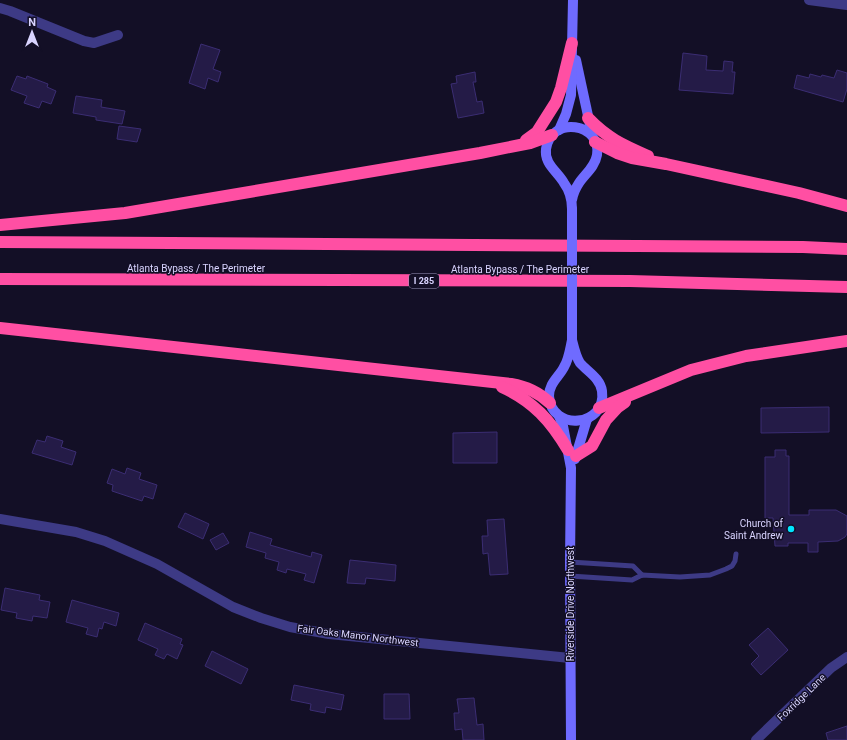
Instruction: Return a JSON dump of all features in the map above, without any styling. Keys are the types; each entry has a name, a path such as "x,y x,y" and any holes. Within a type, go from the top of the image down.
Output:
{"highway":[{"path":"519,145 537,132 556,102 572,43"},
{"path":"588,118 611,138 666,164"},
{"path":"0,225 126,213 480,153 530,143 556,132"},
{"path":"594,140 616,153 632,158 798,193 847,206"},
{"path":"0,242 441,244 803,247 847,249"},
{"name":"Atlanta Bypass / The Perimeter","path":"0,280 622,281 847,287"},
{"path":"0,328 523,386 534,390 550,402"},
{"path":"599,408 691,370 746,356 847,341"},
{"path":"488,382 514,393 531,403 546,417 572,453 592,446 606,420 618,407 640,391"}],"street":[{"path":"572,205 564,182 548,162 546,150 548,142 556,132 566,114 571,95 573,0"},
{"path":"809,0 847,5"},
{"path":"0,8 84,41 94,43 118,35"},
{"path":"550,402 550,388 564,367 572,340 572,205 578,184 596,160 597,153 572,43"},
{"path":"556,132 566,127 574,126 588,132 594,140"},
{"path":"559,416 572,421 587,419 599,408 602,400 600,384 596,378 579,362 572,340"},
{"name":"Riverside Drive Northwest","path":"550,402 553,409 559,416 572,453"},
{"name":"Riverside Drive Northwest","path":"571,740 571,468 572,453 587,419"},
{"name":"Fair Oaks Manor Northwest","path":"0,519 76,532 105,541 157,564 233,607 260,618 290,627 329,634 570,658"},
{"name":"Foxridge Lane","path":"756,740 831,668 847,657"}],"lane":[{"path":"570,576 632,580 642,575 680,577 710,575 732,566 735,561 736,554"},
{"path":"570,562 633,566 642,575"}],"building":[{"path":"201,44 220,50 213,69 221,72 218,82 208,78 205,89 189,83"},
{"path":"683,53 707,56 706,70 723,71 724,61 733,62 732,72 735,72 733,94 679,90"},
{"path":"837,70 847,73 847,89 843,102 794,88 797,75 809,78 810,74 834,78"},
{"path":"475,72 476,82 473,82 477,102 482,101 484,113 458,118 451,84 457,83 456,76"},
{"path":"17,76 26,79 27,76 48,84 47,87 56,91 51,104 42,101 39,108 24,103 27,96 11,90"},
{"path":"76,96 102,100 101,107 125,111 122,124 96,120 96,117 73,113"},
{"path":"119,126 141,129 137,142 117,139"},
{"path":"829,407 829,432 761,433 761,408"},
{"path":"497,432 497,463 453,463 453,433"},
{"path":"47,436 63,441 61,447 76,452 72,465 32,453 37,440 45,442"},
{"path":"775,450 786,450 786,456 789,456 789,515 809,515 809,510 836,510 847,516 847,534 845,537 838,541 818,542 818,552 808,552 808,543 788,543 788,546 775,546 773,518 765,518 765,457 775,457"},
{"path":"127,468 141,473 139,479 157,485 153,499 144,496 142,501 112,491 113,485 107,483 112,469 125,474"},
{"path":"185,513 209,524 203,539 178,527"},
{"path":"504,519 508,574 490,575 488,553 483,554 482,536 488,536 487,520"},
{"path":"250,532 272,539 270,545 311,557 312,552 322,555 314,583 304,580 306,574 287,569 286,573 277,570 279,562 265,558 266,553 246,547"},
{"path":"223,533 229,543 216,550 210,540"},
{"path":"350,560 396,565 395,581 366,578 365,584 347,583"},
{"path":"5,588 40,595 39,600 50,602 47,618 33,616 32,621 16,618 17,613 1,610"},
{"path":"72,600 119,613 116,626 104,622 102,629 99,628 97,637 86,634 88,628 66,622"},
{"path":"145,623 182,639 180,644 183,645 177,659 167,654 164,659 155,655 158,649 138,640"},
{"path":"768,628 788,650 761,675 751,664 759,656 749,645"},
{"path":"212,651 248,669 241,684 205,666"},
{"path":"294,685 344,695 341,710 326,707 325,713 310,710 311,704 291,700"},
{"path":"384,694 409,694 410,719 384,719"},
{"path":"474,698 477,725 483,724 484,740 463,740 462,729 455,730 454,713 459,713 457,699"},
{"path":"847,726 847,740 828,740 826,733"}],"place":[{"name":"Church of Saint Andrew","path":"791,529"}]}
